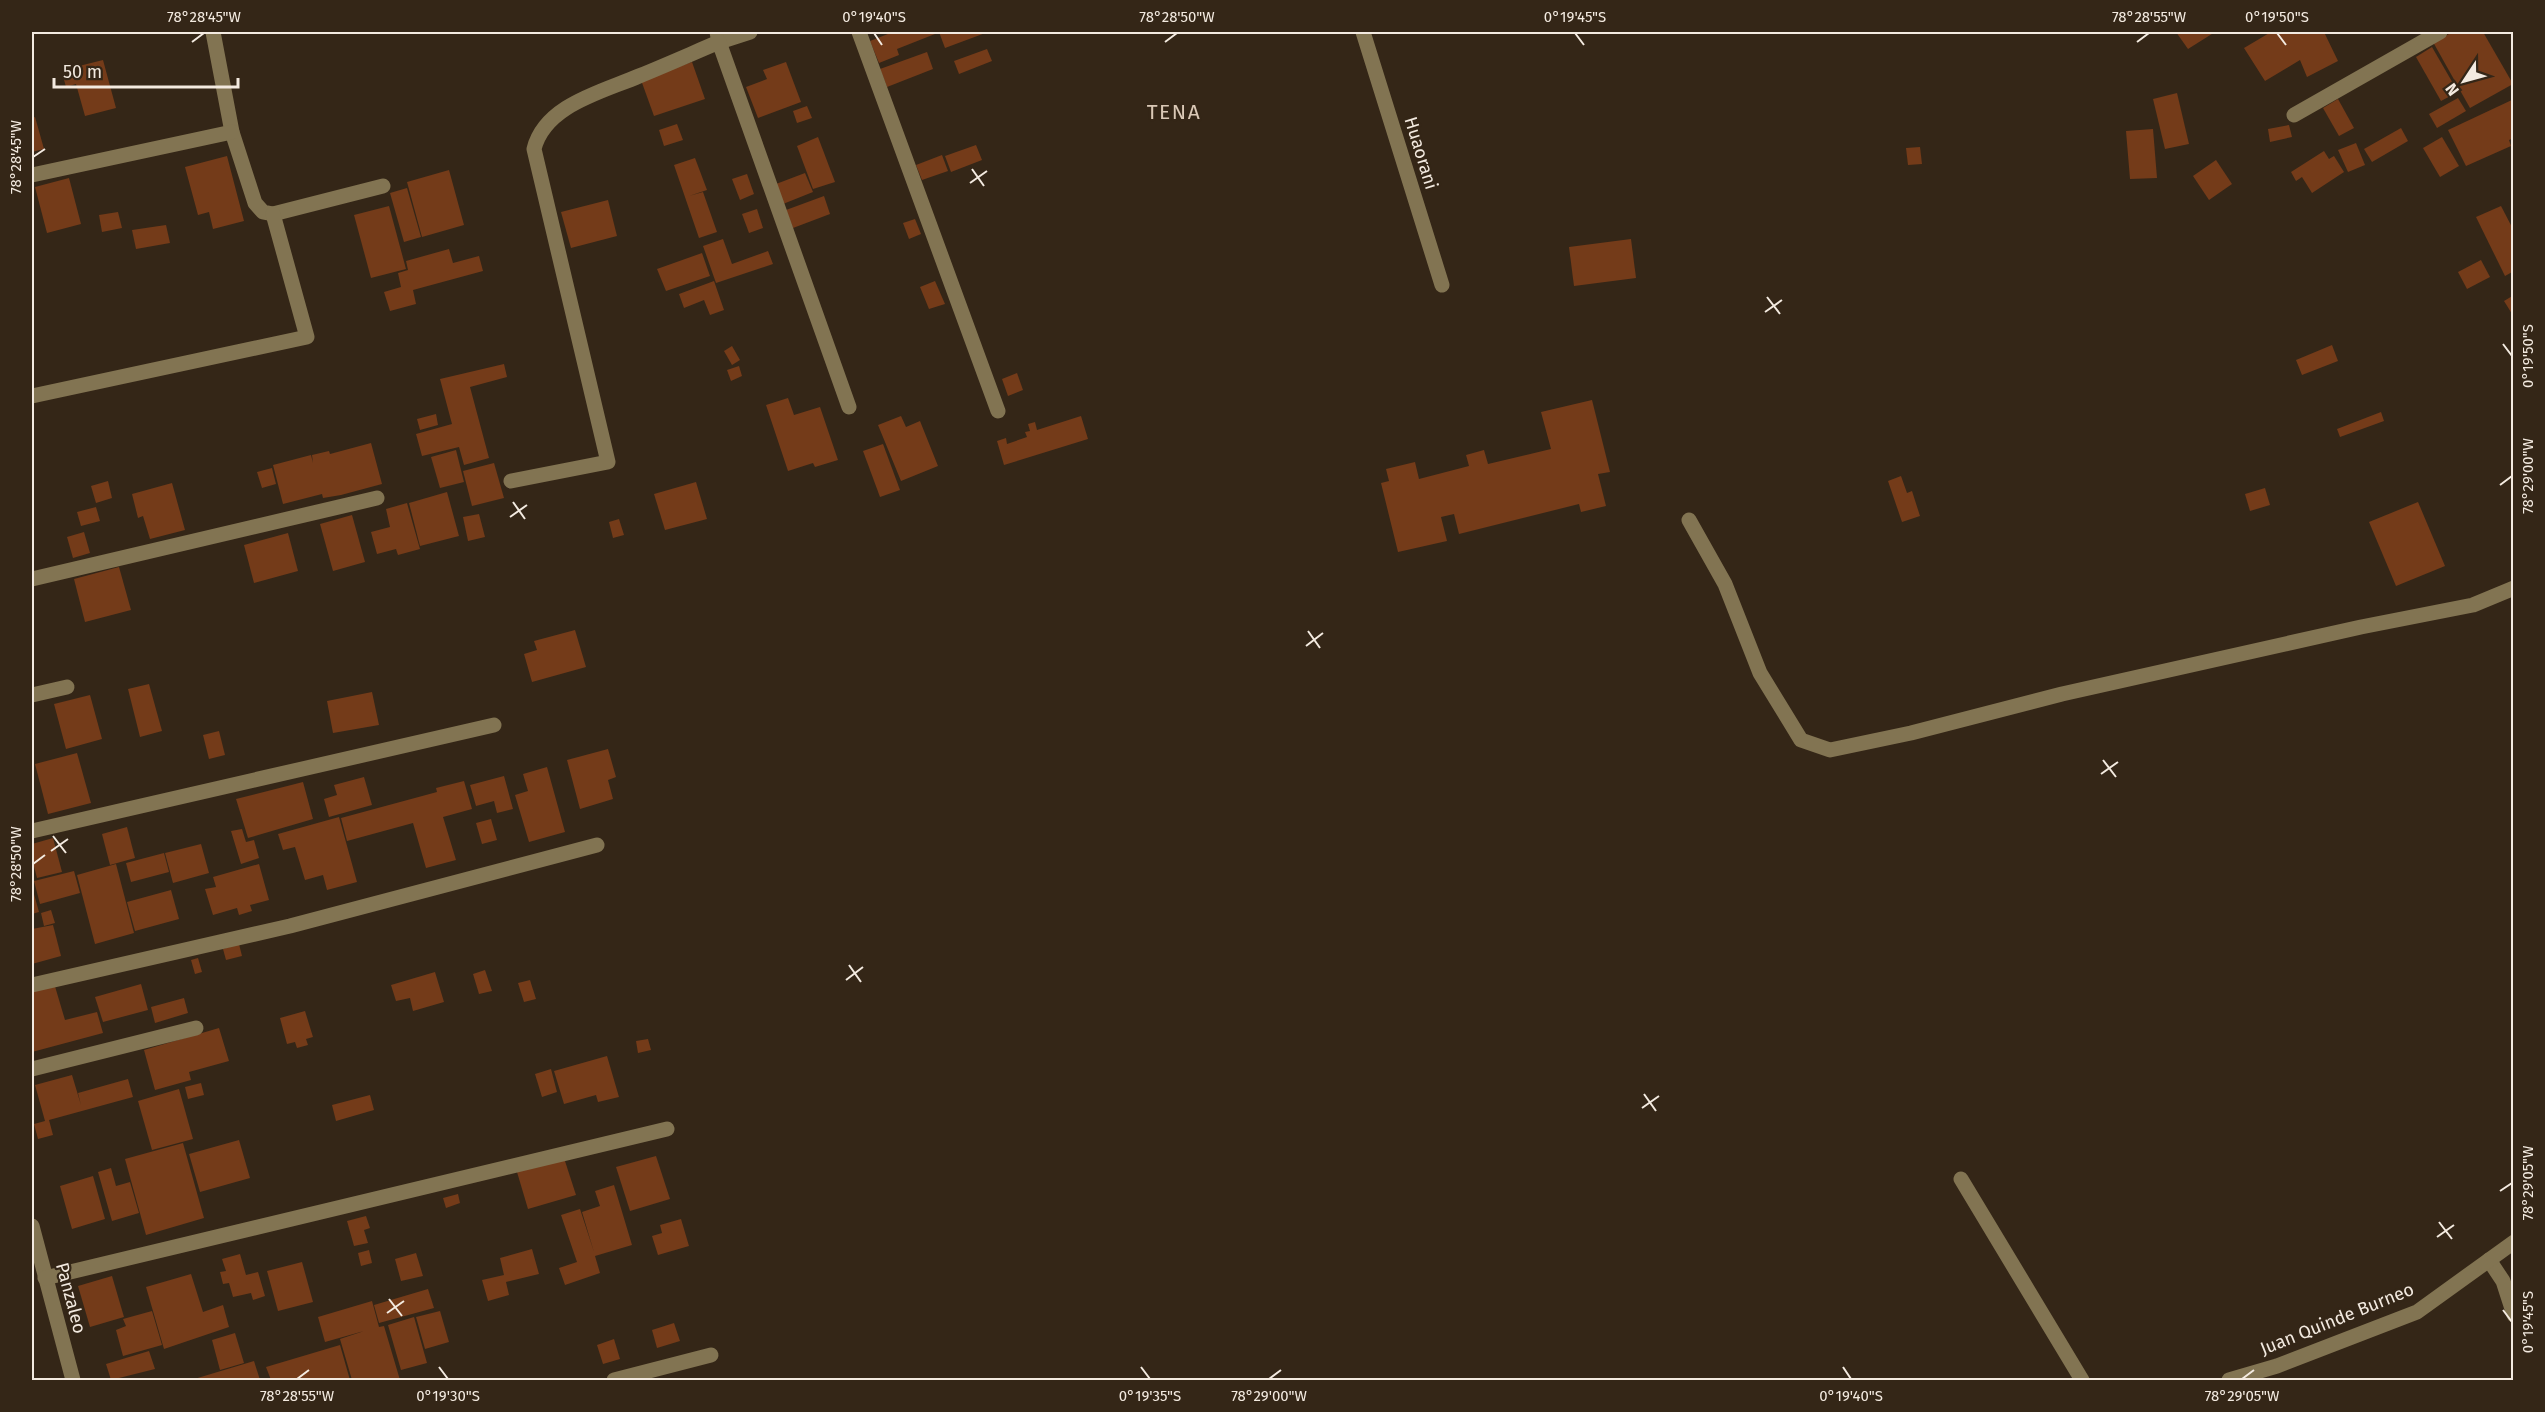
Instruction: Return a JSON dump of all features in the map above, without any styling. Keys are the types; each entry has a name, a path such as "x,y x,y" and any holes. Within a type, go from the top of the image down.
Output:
{"street":[{"path":"213,32 232,132 255,203 263,212 273,214 383,186"},
{"path":"511,482 608,462 534,150 537,140 551,120 580,100 718,37 750,32"},
{"path":"859,32 998,411"},
{"name":"Huaorani","path":"1363,32 1442,285"},
{"path":"2294,115 2440,32"},
{"path":"718,37 849,407"},
{"path":"32,175 232,132"},
{"path":"32,396 307,337 273,214"},
{"path":"32,579 377,498"},
{"path":"1689,520 1725,584 1760,673 1801,740 1830,750 1911,733 2062,694 2349,629 2473,605 2514,588"},
{"path":"32,695 67,687"},
{"path":"32,831 494,725"},
{"path":"32,985 290,926 597,844"},
{"path":"32,1070 196,1028"},
{"path":"45,1278 667,1129"},
{"path":"1961,1179 2082,1380"},
{"name":"Panzaleo","path":"32,1226 73,1380"},
{"name":"Juan Quinde Burneo","path":"2229,1380 2277,1366 2418,1312 2514,1242"},
{"path":"2489,1260 2503,1281 2514,1315"},
{"path":"614,1380 711,1355"}],"building":[{"path":"893,32 934,32 935,34 897,49 899,55 879,63 870,41"},
{"path":"939,32 988,32 945,48"},
{"path":"2176,32 2215,32 2188,49"},
{"path":"2271,32 2324,32 2338,61 2307,77 2300,60 2265,81 2244,48"},
{"path":"2453,32 2483,32 2513,84 2470,108 2433,42"},
{"path":"2432,47 2458,92 2441,101 2416,57"},
{"path":"987,49 992,61 959,74 954,61"},
{"path":"927,52 933,69 887,87 880,69"},
{"path":"103,60 116,108 85,116 76,84 66,87 63,76 73,73 71,68"},
{"path":"692,62 705,99 654,116 641,80"},
{"path":"786,62 801,102 758,118 746,87 767,79 763,70"},
{"path":"2177,93 2189,144 2165,149 2153,99"},
{"path":"2458,98 2466,111 2437,128 2429,114"},
{"path":"2338,99 2354,128 2339,136 2323,108"},
{"path":"2514,99 2514,138 2509,140 2511,146 2466,166 2448,130"},
{"path":"807,106 812,118 797,123 793,111"},
{"path":"35,117 44,149 32,152 32,118"},
{"path":"677,124 683,140 664,146 659,130"},
{"path":"2289,125 2292,137 2270,142 2268,129"},
{"path":"2401,128 2408,141 2372,162 2364,149"},
{"path":"2153,129 2157,178 2130,179 2126,131"},
{"path":"818,137 835,182 813,189 797,146"},
{"path":"2442,137 2459,166 2440,177 2423,148"},
{"path":"2356,143 2365,165 2348,172 2338,150"},
{"path":"976,145 982,160 951,172 945,156"},
{"path":"1920,147 1922,164 1908,165 1906,148"},
{"path":"2324,151 2329,159 2334,156 2344,172 2312,193 2302,177 2296,181 2291,172"},
{"path":"942,155 948,171 922,180 916,165"},
{"path":"227,156 244,221 213,229 209,212 198,215 185,167"},
{"path":"695,158 707,190 689,196 703,192 717,232 699,238 674,165"},
{"path":"2216,160 2232,184 2209,200 2193,176"},
{"path":"449,170 464,225 422,237 407,182"},
{"path":"805,173 813,192 783,204 776,184"},
{"path":"747,174 754,194 740,200 732,179"},
{"path":"69,178 81,224 47,233 35,187"},
{"path":"407,188 421,237 404,242 390,193"},
{"path":"824,196 830,214 793,228 786,210"},
{"path":"608,200 617,236 571,248 561,212"},
{"path":"389,206 406,269 371,278 354,215"},
{"path":"2501,206 2514,231 2514,271 2505,276 2476,217"},
{"path":"757,209 763,228 749,233 742,214"},
{"path":"118,212 122,228 102,232 99,215"},
{"path":"915,219 921,234 909,239 903,223"},
{"path":"166,225 170,243 136,249 132,230"},
{"path":"723,239 732,264 768,251 773,264 716,283 703,246"},
{"path":"1631,239 1636,278 1574,286 1569,247"},
{"path":"449,249 453,263 479,256 483,271 413,290 416,304 390,311 384,292 401,287 398,273 408,270 406,261"},
{"path":"702,253 710,276 666,291 657,269"},
{"path":"2481,260 2490,277 2467,289 2458,272"},
{"path":"714,281 724,310 710,315 704,300 684,308 679,294"},
{"path":"935,281 945,304 929,309 920,287"},
{"path":"2514,295 2514,317 2504,301"},
{"path":"2332,345 2338,361 2302,375 2296,360"},
{"path":"732,346 740,360 732,365 724,351"},
{"path":"504,364 507,377 470,387 489,458 464,465 459,447 422,456 416,434 452,424 440,379"},
{"path":"739,366 742,376 731,381 727,370"},
{"path":"1017,373 1023,390 1008,396 1002,379"},
{"path":"788,398 794,415 820,407 838,460 815,467 813,463 788,471 766,405"},
{"path":"1592,400 1610,472 1598,474 1606,506 1581,512 1579,504 1459,534 1454,514 1441,517 1447,541 1398,552 1381,483 1389,481 1386,469 1415,462 1419,479 1469,466 1466,455 1484,450 1488,464 1551,449 1541,412"},
{"path":"2381,412 2384,421 2340,437 2337,429"},
{"path":"436,414 438,425 420,430 417,419"},
{"path":"901,416 906,427 920,421 938,466 901,481 878,425"},
{"path":"1081,416 1088,439 1004,465 997,441 1006,438 1007,444 1027,437 1025,432 1030,431 1028,424 1035,422 1037,430"},
{"path":"371,443 382,484 341,495 323,498 322,494 283,504 273,465 311,455 313,463 312,455 329,451 330,454"},
{"path":"883,444 900,490 880,497 863,451"},
{"path":"456,450 464,482 440,488 431,457"},
{"path":"494,463 504,498 472,506 463,471"},
{"path":"272,468 276,484 262,488 257,472"},
{"path":"1901,476 1907,493 1912,491 1920,516 1902,522 1888,481"},
{"path":"108,481 112,498 96,503 91,486"},
{"path":"696,482 707,519 665,530 654,494"},
{"path":"172,483 185,530 150,539 143,516 138,518 132,494"},
{"path":"2265,488 2270,505 2250,511 2245,494"},
{"path":"447,492 459,536 420,546 409,503"},
{"path":"2418,502 2445,566 2396,586 2369,522"},
{"path":"407,503 420,549 398,555 396,549 377,554 371,532 390,527 386,509"},
{"path":"96,507 100,521 81,526 77,512"},
{"path":"479,514 485,537 468,541 463,517"},
{"path":"352,515 365,562 333,571 320,524"},
{"path":"619,519 624,535 613,538 609,522"},
{"path":"84,532 90,553 73,558 67,537"},
{"path":"288,533 298,571 254,583 244,545"},
{"path":"119,567 131,610 85,622 74,579"},
{"path":"575,630 586,667 532,682 524,654 537,650 534,641"},
{"path":"149,684 162,731 140,737 128,689"},
{"path":"372,692 379,725 333,733 327,701"},
{"path":"90,695 102,739 66,749 54,704"},
{"path":"219,731 225,755 209,759 203,735"},
{"path":"608,749 616,777 608,780 613,799 580,809 567,760"},
{"path":"77,753 91,803 48,814 35,764"},
{"path":"547,767 565,832 529,842 515,795 528,791 523,774"},
{"path":"504,776 513,809 497,813 494,801 476,806 470,785"},
{"path":"364,777 372,805 329,817 324,799 337,795 334,785"},
{"path":"464,781 472,809 443,817 456,860 426,868 413,823 347,841 341,818 437,792 436,788"},
{"path":"303,782 313,819 248,838 236,799"},
{"path":"339,817 357,882 327,890 323,875 305,880 295,847 283,850 278,834"},
{"path":"491,819 497,840 482,844 476,823"},
{"path":"127,827 135,858 110,865 102,834"},
{"path":"242,829 246,842 254,840 259,858 241,864 231,831"},
{"path":"53,838 62,872 37,878 32,859 32,844"},
{"path":"201,844 209,873 173,883 165,853"},
{"path":"164,853 169,872 131,882 126,863"},
{"path":"116,864 134,933 95,944 77,875"},
{"path":"259,864 269,900 250,905 252,911 239,915 237,908 213,915 205,889 216,887 213,877"},
{"path":"74,871 80,893 40,904 34,881"},
{"path":"32,887 39,912 32,914"},
{"path":"171,890 179,919 135,931 127,902"},
{"path":"51,910 55,923 44,926 41,913"},
{"path":"53,925 61,956 32,964 32,929"},
{"path":"239,944 242,956 226,960 223,949"},
{"path":"198,958 202,972 195,974 191,960"},
{"path":"485,970 492,991 479,994 473,974"},
{"path":"435,972 444,1002 413,1011 410,998 396,1001 391,985"},
{"path":"530,980 536,999 524,1002 518,983"},
{"path":"54,983 65,1020 97,1012 103,1033 32,1052 32,989"},
{"path":"141,984 148,1010 103,1022 95,997"},
{"path":"184,998 188,1013 155,1023 151,1007"},
{"path":"305,1011 313,1037 306,1039 308,1045 297,1048 295,1042 287,1044 280,1018"},
{"path":"219,1028 229,1061 189,1072 191,1080 155,1090 144,1050"},
{"path":"648,1039 651,1050 638,1053 636,1041"},
{"path":"607,1056 619,1097 598,1102 596,1095 564,1104 554,1071"},
{"path":"551,1069 557,1092 542,1097 535,1074"},
{"path":"72,1075 81,1105 78,1093 128,1079 133,1097 49,1120 53,1135 38,1139 34,1124 45,1121 35,1085"},
{"path":"201,1083 204,1095 188,1099 185,1087"},
{"path":"179,1089 193,1139 152,1150 138,1101"},
{"path":"370,1095 374,1110 336,1121 332,1105"},
{"path":"239,1140 250,1178 200,1192 189,1154"},
{"path":"183,1143 204,1218 146,1235 125,1159"},
{"path":"656,1156 670,1199 630,1211 616,1167"},
{"path":"564,1158 576,1195 528,1209 517,1172"},
{"path":"111,1168 116,1186 130,1182 139,1213 112,1221 98,1172"},
{"path":"93,1176 105,1219 72,1229 60,1186"},
{"path":"614,1185 632,1245 595,1256 600,1273 565,1285 559,1268 577,1262 561,1215 580,1209 594,1252 582,1212 600,1206 595,1191"},
{"path":"458,1194 460,1203 446,1208 443,1198"},
{"path":"366,1216 370,1228 364,1230 368,1243 354,1246 347,1221"},
{"path":"681,1219 689,1246 658,1255 652,1236 662,1233 660,1225"},
{"path":"532,1249 539,1274 506,1282 509,1295 488,1301 482,1280 504,1275 500,1258"},
{"path":"369,1250 372,1263 361,1266 358,1253"},
{"path":"416,1253 423,1276 401,1281 395,1259"},
{"path":"240,1254 246,1275 258,1272 265,1296 253,1300 251,1293 233,1297 229,1283 223,1284 220,1272 226,1271 222,1259"},
{"path":"302,1262 313,1302 278,1311 267,1271"},
{"path":"191,1274 203,1312 223,1305 229,1327 164,1349 146,1287"},
{"path":"112,1276 124,1317 90,1327 78,1286"},
{"path":"428,1289 434,1308 379,1323 374,1305"},
{"path":"372,1301 379,1327 384,1326 400,1380 352,1380 340,1339 364,1331 325,1342 318,1317"},
{"path":"152,1311 162,1345 123,1356 116,1330 126,1326 123,1319"},
{"path":"440,1311 449,1342 425,1349 416,1317"},
{"path":"414,1317 427,1363 401,1370 388,1325"},
{"path":"674,1323 680,1341 657,1348 652,1330"},
{"path":"235,1333 244,1363 220,1370 212,1340"},
{"path":"614,1339 620,1359 603,1364 597,1345"},
{"path":"340,1345 350,1380 271,1380 266,1367"},
{"path":"149,1351 155,1369 111,1380 106,1364"},
{"path":"254,1361 260,1380 191,1380"}],"district":[{"name":"TENA","path":"1174,112"}]}
